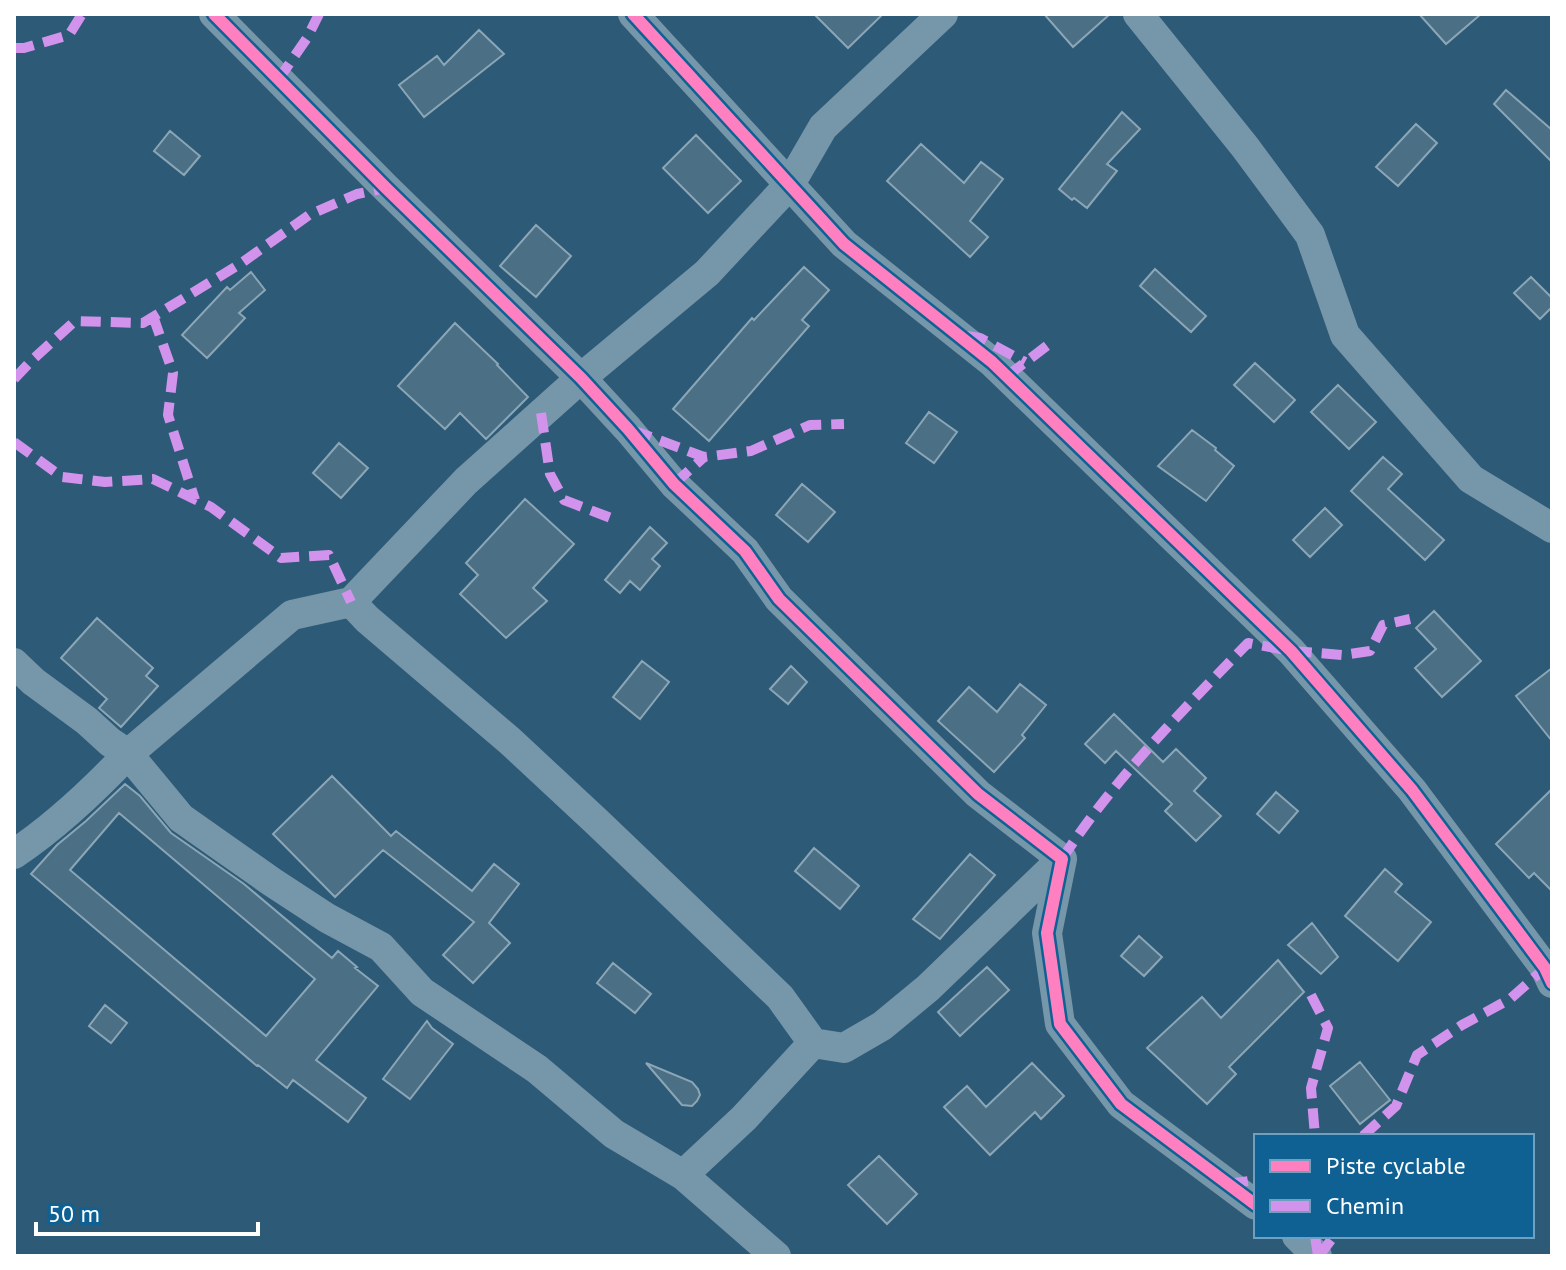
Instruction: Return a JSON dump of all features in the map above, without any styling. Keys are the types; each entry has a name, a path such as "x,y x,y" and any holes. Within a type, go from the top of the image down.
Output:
{"street":[{"path":"214,14 386,188 581,378 674,484 745,551 779,599 978,794 1062,859"},
{"path":"633,14 844,244 992,362 1291,651 1412,790 1545,968 1552,983"},
{"path":"14,854 38,838 128,754 292,615 351,602 466,481 581,378 707,273 790,184 823,127 943,14"},
{"path":"1138,14 1245,147 1310,235 1345,335 1471,479 1552,528"},
{"path":"351,602 597,822 780,997 813,1043 844,1048 882,1026 928,988 1062,859"},
{"path":"14,663 128,754 181,818 327,918 381,947 422,992 537,1069 614,1134 683,1175 776,1256"},
{"path":"1062,859 1047,933 1060,1024 1121,1104 1254,1204"},
{"path":"683,1175 744,1118 813,1043"},
{"path":"1299,1238 1317,1256"}],"building":[{"path":"814,14 883,14 848,48"},
{"path":"1044,14 1110,14 1073,47"},
{"path":"1419,14 1481,14 1446,44"},
{"path":"479,30 504,54 424,117 399,85 437,56 444,65"},
{"path":"1506,90 1552,130 1552,162 1494,104"},
{"path":"1122,112 1140,129 1107,164 1117,171 1087,208 1059,189"},
{"path":"1416,124 1437,143 1398,186 1376,167"},
{"path":"170,131 200,156 184,175 154,151"},
{"path":"696,135 741,181 708,213 663,168"},
{"path":"921,144 964,183 981,162 1003,179 970,221 988,237 970,257 887,181"},
{"path":"536,225 571,256 536,297 500,266"},
{"path":"804,267 829,290 802,320 809,326 709,441 673,409 752,318 754,320"},
{"path":"1155,269 1206,316 1191,332 1140,286"},
{"path":"251,272 265,290 239,313 245,318 207,358 182,335 227,287 230,290"},
{"path":"1531,277 1552,298 1552,307 1540,319 1514,293"},
{"path":"455,323 528,397 486,439 460,413 445,429 398,386"},
{"path":"1255,363 1295,400 1274,422 1234,385"},
{"path":"1338,385 1376,422 1349,449 1311,412"},
{"path":"929,412 957,432 934,463 906,443"},
{"path":"1192,430 1234,466 1206,501 1158,466"},
{"path":"339,443 368,468 341,498 313,473"},
{"path":"1383,457 1402,474 1388,489 1444,540 1425,560 1351,491"},
{"path":"802,484 835,512 808,542 776,515"},
{"path":"525,499 574,544 533,588 547,601 506,638 460,594 478,575 466,563"},
{"path":"1325,508 1342,525 1310,557 1293,540"},
{"path":"650,527 667,543 652,559 660,566 640,590 630,581 620,593 605,580"},
{"path":"1434,611 1481,661 1442,697 1415,668 1436,649 1416,628"},
{"path":"97,618 153,668 146,676 158,686 121,727 99,708 107,699 61,658"},
{"path":"642,661 669,682 640,719 613,697"},
{"path":"791,666 807,682 788,704 770,689"},
{"path":"1552,668 1552,741 1516,696"},
{"path":"1020,684 1046,705 1022,735 1025,738 994,772 938,721 969,687 997,712"},
{"path":"1114,714 1163,762 1176,749 1206,778 1194,791 1221,816 1196,841 1165,811 1172,804 1116,751 1105,763 1085,744"},
{"path":"332,776 391,836 396,831 472,891 494,864 519,884 489,923 510,943 473,983 443,955 474,922 383,850 335,897 273,834"},
{"path":"125,784 140,796 171,833 244,884 332,958 338,951 378,986 316,1060 366,1098 348,1122 293,1080 287,1088 257,1066 31,874 57,845","holes":["119,813 315,979 266,1036 70,870"]},
{"path":"1552,789 1552,891 1534,873 1529,878 1496,844"},
{"path":"1276,792 1298,811 1279,833 1257,814"},
{"path":"814,848 859,886 840,909 795,871"},
{"path":"970,854 995,875 940,939 913,919"},
{"path":"1385,869 1402,884 1395,892 1431,922 1398,961 1345,916"},
{"path":"1312,923 1338,957 1321,974 1288,945"},
{"path":"1139,936 1162,957 1144,976 1121,956"},
{"path":"1278,960 1304,992 1229,1067 1236,1074 1207,1104 1147,1048 1202,997 1221,1018"},
{"path":"613,963 651,994 635,1013 597,983"},
{"path":"987,967 1009,990 960,1036 938,1012"},
{"path":"105,1005 127,1023 111,1043 89,1026"},
{"path":"427,1021 453,1044 410,1099 383,1079"},
{"path":"1360,1062 1390,1100 1360,1124 1330,1086"},
{"path":"646,1063 692,1082 700,1095 697,1101 692,1106 682,1105"},
{"path":"1032,1063 1064,1096 1041,1119 1035,1112 990,1155 944,1107 967,1086 986,1107"},
{"path":"879,1156 917,1194 887,1224 848,1185"}],"marked path":[{"path":"14,48 69,35 82,14"},
{"path":"278,80 307,38 319,14"},
{"path":"14,379 75,321 143,323 240,264 309,215 357,194 386,188"},
{"path":"153,316 173,373 168,415 195,500"},
{"path":"967,336 980,338 1025,362"},
{"path":"1007,376 1048,345"},
{"path":"541,413 550,474 564,500 611,518"},
{"path":"632,430 704,457 751,451 810,425 844,424"},
{"path":"14,442 62,477 105,482 153,479 211,507 281,558 329,555 351,602"},
{"path":"674,484 704,457"},
{"path":"1062,859 1126,773 1248,643 1291,651 1343,655 1370,651 1383,625 1410,619"},
{"path":"1365,1134 1396,1106 1417,1055 1462,1025 1510,999 1545,968 1549,970"},
{"path":"1311,995 1328,1028 1311,1088 1315,1134"},
{"path":"1228,1184 1254,1180"},
{"path":"1315,1238 1318,1256"},
{"path":"1319,1256 1332,1238"}],"cycle path":[{"path":"214,14 386,188 581,378 674,484 745,551 779,599 978,794 1062,859 1047,933 1060,1024 1121,1104 1254,1204"},
{"path":"633,14 844,244 992,362 1291,651 1412,790 1545,968 1552,983"}]}
